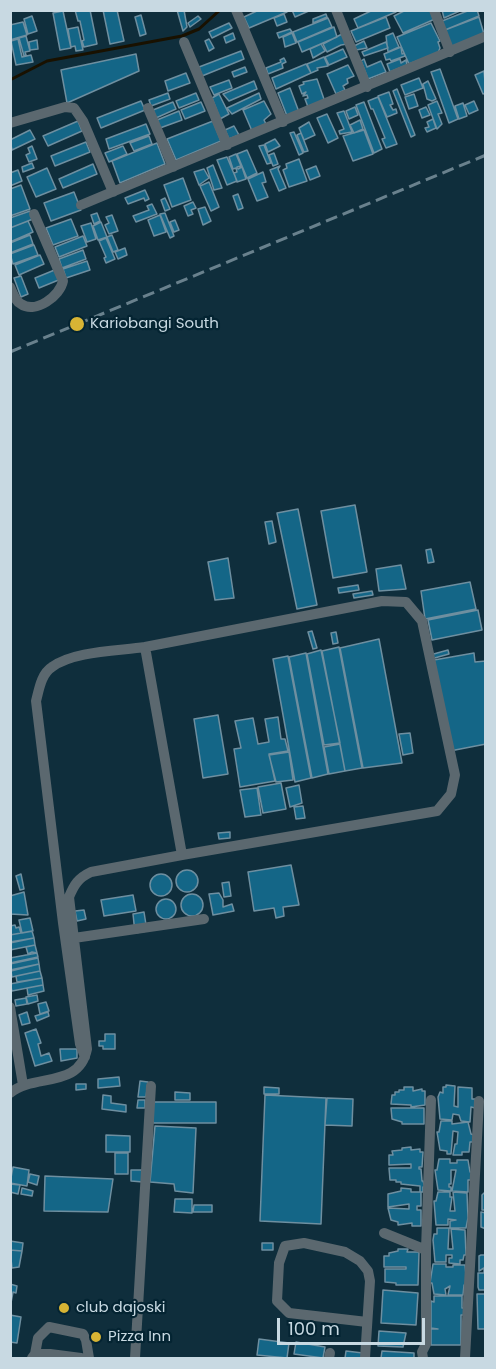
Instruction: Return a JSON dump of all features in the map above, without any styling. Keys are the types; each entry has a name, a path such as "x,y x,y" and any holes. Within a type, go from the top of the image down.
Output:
{"street":[{"path":"236,10 283,122"},
{"path":"336,10 367,87"},
{"path":"434,10 450,52"},
{"path":"81,204 486,36"},
{"path":"184,42 227,145"},
{"path":"10,123 65,107 74,108 83,121 113,192"},
{"path":"148,108 173,167"},
{"path":"10,287 18,302 29,307 55,296 62,289 63,281 34,214"},
{"path":"10,1094 23,1085 61,1077 77,1070 85,1057 87,1049 69,897 74,884 82,876 182,855 437,811 451,794 455,775 422,621 406,602 382,602 145,647 73,657 50,668 41,682 36,701 63,923 80,1044 85,1057"},
{"path":"145,647 182,855"},
{"path":"74,938 204,919"},
{"path":"10,1007 23,1085"},
{"path":"135,1359 151,1086"},
{"path":"423,1359 422,1352 426,1344 426,1250 431,1100"},
{"path":"465,1359 479,1101"},
{"path":"384,1233 426,1250"},
{"path":"365,1359 370,1281 368,1271 360,1261 345,1252 304,1243 285,1246 279,1263 277,1301 289,1313 367,1322"},
{"path":"81,1359 50,1354 34,1356 38,1338 49,1327 83,1334 89,1359"}],"building":[{"path":"75,10 90,10 97,44 84,47 80,21 78,21"},
{"path":"103,10 117,10 124,41 110,44"},
{"path":"177,10 184,10 187,27 183,31"},
{"path":"259,10 286,10 287,12 249,28 244,17"},
{"path":"292,10 311,10 295,17"},
{"path":"373,10 395,10 396,12 358,28 354,19"},
{"path":"406,10 431,10 435,19 403,33 394,16"},
{"path":"442,10 462,10 444,18"},
{"path":"470,10 477,10 479,16 445,30 442,21"},
{"path":"63,11 71,48 60,50 53,13"},
{"path":"284,14 287,22 277,26 274,18"},
{"path":"326,14 327,17 313,23 313,19"},
{"path":"141,15 146,34 140,36 135,17"},
{"path":"32,16 37,31 28,34 24,19"},
{"path":"198,16 201,19 190,27 188,23"},
{"path":"386,17 390,28 356,42 351,31"},
{"path":"479,17 484,34 452,48 445,30"},
{"path":"328,18 332,27 297,42 293,32"},
{"path":"23,22 27,35 10,40 10,25"},
{"path":"229,23 232,28 212,38 209,32"},
{"path":"431,23 440,41 438,42 440,48 438,53 409,64 397,37"},
{"path":"78,27 83,50 76,51 75,46 71,47 68,29"},
{"path":"334,27 337,37 302,52 298,42"},
{"path":"290,29 292,32 279,38 277,33"},
{"path":"233,33 235,39 226,43 224,37"},
{"path":"292,33 296,43 285,47 283,37"},
{"path":"393,33 399,47 388,52 386,36"},
{"path":"342,34 347,44 327,52 323,44"},
{"path":"26,36 30,51 25,52 24,56 19,38"},
{"path":"18,39 22,57 31,55 33,62 16,65 11,41"},
{"path":"209,39 214,48 209,51 205,41"},
{"path":"37,40 38,49 30,50 29,42"},
{"path":"364,41 367,48 356,50 354,46"},
{"path":"386,42 388,48 364,56 362,52"},
{"path":"321,44 325,51 313,58 310,49"},
{"path":"401,47 402,54 404,53 405,56 391,61 386,60 384,54"},
{"path":"343,49 347,57 329,65 325,57"},
{"path":"241,51 244,59 202,76 199,67"},
{"path":"136,54 139,71 67,103 61,70"},
{"path":"324,57 328,66 317,68 318,70 311,73 307,64"},
{"path":"284,58 286,62 282,64 283,68 268,74 266,68 281,62 280,60"},
{"path":"364,59 367,67 381,61 386,72 368,79 361,61"},
{"path":"400,59 401,63 406,60 407,65 390,72 387,64"},
{"path":"306,64 311,73 276,89 272,78"},
{"path":"348,65 354,76 347,79 348,83 343,86 345,90 336,94 327,74"},
{"path":"245,67 247,72 234,77 232,72"},
{"path":"440,69 458,119 449,123 431,72"},
{"path":"484,71 486,93 483,94 475,75"},
{"path":"186,73 190,83 168,91 165,81"},
{"path":"419,78 423,88 405,95 401,85"},
{"path":"317,79 325,102 308,107 305,99 308,98 307,95 303,96 306,92 302,94 299,86 304,84 303,82"},
{"path":"229,80 232,88 214,95 210,87"},
{"path":"254,81 257,89 229,101 223,94"},
{"path":"428,81 436,99 432,101 427,99 423,84"},
{"path":"290,88 299,112 287,116 278,93"},
{"path":"397,89 415,135 411,137 393,91"},
{"path":"389,92 393,104 390,105 393,110 396,109 397,113 387,117 378,96"},
{"path":"168,93 170,99 151,106 149,100"},
{"path":"196,93 199,100 179,108 176,101"},
{"path":"259,93 261,99 232,114 227,108"},
{"path":"219,94 229,114 220,119 212,98"},
{"path":"414,94 418,106 409,109 405,97"},
{"path":"378,97 397,144 386,148 382,139 385,138 368,101"},
{"path":"141,101 145,110 101,128 97,118"},
{"path":"264,101 271,114 264,120 266,124 252,131 243,110"},
{"path":"437,101 442,113 438,114 442,124 437,129 428,105"},
{"path":"474,101 478,110 469,114 465,105"},
{"path":"173,102 176,109 156,118 153,110"},
{"path":"201,102 205,111 185,119 181,110"},
{"path":"364,102 382,149 374,153 356,105"},
{"path":"463,103 467,116 459,119 455,106"},
{"path":"355,107 358,115 349,119 346,111"},
{"path":"426,107 430,115 422,118 419,110"},
{"path":"179,111 182,120 160,128 157,120"},
{"path":"344,111 352,132 340,134 339,131 344,129 337,113"},
{"path":"327,114 338,138 328,143 317,118"},
{"path":"433,119 436,128 427,132 425,128 429,127 427,122"},
{"path":"360,120 363,129 354,133 350,125"},
{"path":"78,121 82,131 48,146 43,136"},
{"path":"213,121 221,141 176,160 167,139"},
{"path":"309,122 315,135 304,140 299,128"},
{"path":"146,124 150,134 109,149 106,139"},
{"path":"234,126 239,135 229,139 225,130"},
{"path":"30,130 35,139 12,150 10,140"},
{"path":"364,130 373,154 353,161 343,136"},
{"path":"294,132 303,153 299,155 290,133"},
{"path":"301,133 308,151 304,152 297,135"},
{"path":"149,136 152,144 134,151 130,143"},
{"path":"275,139 280,146 268,152 265,144"},
{"path":"86,142 90,152 55,166 51,156"},
{"path":"157,143 165,164 120,183 112,161"},
{"path":"264,145 271,163 267,164 259,146"},
{"path":"32,146 37,159 29,162 26,155 30,153 28,148"},
{"path":"123,146 127,154 109,162 105,153"},
{"path":"247,150 257,173 247,178 237,154"},
{"path":"274,153 278,164 273,166 269,155"},
{"path":"236,154 241,166 237,167 238,169 242,167 246,179 237,182 234,173 237,172 236,168 233,169 229,157"},
{"path":"227,157 237,181 227,185 217,160"},
{"path":"299,159 307,181 289,187 283,170 287,168 286,164"},
{"path":"32,163 34,168 23,172 22,167"},
{"path":"93,164 97,174 63,188 59,179"},
{"path":"213,165 222,188 214,190 207,168"},
{"path":"280,166 278,169 286,188 279,191 270,170"},
{"path":"316,166 320,176 310,180 306,170"},
{"path":"47,168 56,189 36,197 27,177"},
{"path":"204,169 209,178 199,185 194,172"},
{"path":"18,170 22,181 10,186 10,173"},
{"path":"263,172 266,182 262,183 268,197 257,201 248,179"},
{"path":"183,178 191,200 172,207 164,185"},
{"path":"209,182 219,207 211,211 200,186"},
{"path":"21,185 30,209 10,216 10,189"},
{"path":"145,190 149,199 145,201 144,198 128,204 125,198"},
{"path":"74,192 81,210 51,221 44,203"},
{"path":"238,194 243,208 238,210 233,196"},
{"path":"165,198 170,209 165,211 161,200"},
{"path":"193,202 196,208 191,210 193,214 188,216 184,206"},
{"path":"152,204 157,214 136,222 133,216 149,210 147,206"},
{"path":"205,207 211,221 203,225 198,209"},
{"path":"30,211 33,219 10,228 10,218"},
{"path":"97,213 100,221 94,224 91,215"},
{"path":"165,213 174,236 170,238 160,214"},
{"path":"112,215 118,231 109,234 105,225 109,223 106,217"},
{"path":"160,215 166,232 154,236 148,220"},
{"path":"71,219 78,236 53,245 46,228"},
{"path":"175,220 179,230 174,232 170,222"},
{"path":"28,221 33,232 10,242 10,228"},
{"path":"101,222 107,237 98,240 93,226"},
{"path":"91,223 96,239 87,242 81,226"},
{"path":"30,235 33,244 10,253 10,243"},
{"path":"112,235 118,250 113,252 107,237"},
{"path":"83,236 87,246 59,257 55,247"},
{"path":"106,238 115,259 106,263 104,258 106,257 99,241"},
{"path":"34,245 38,255 13,264 10,254"},
{"path":"125,248 127,255 118,259 115,252"},
{"path":"83,250 86,259 62,268 59,259"},
{"path":"40,255 44,264 19,275 15,265"},
{"path":"87,261 90,270 66,278 63,269"},
{"path":"57,269 61,279 39,288 35,278"},
{"path":"21,276 28,294 21,297 14,278"},
{"path":"355,505 367,572 333,578 321,511"},
{"path":"298,509 317,605 297,609 277,513"},
{"path":"272,521 276,542 269,544 265,522"},
{"path":"431,549 434,562 428,563 426,550"},
{"path":"228,558 234,598 215,600 208,562"},
{"path":"401,565 406,589 379,591 376,569"},
{"path":"470,582 476,609 425,619 421,591"},
{"path":"358,585 359,590 339,593 338,588"},
{"path":"372,591 373,595 354,598 353,594"},
{"path":"478,610 482,630 432,640 428,620"},
{"path":"312,631 317,648 313,649 308,632"},
{"path":"336,632 338,643 333,644 331,633"},
{"path":"379,639 402,763 363,768 340,648"},
{"path":"339,647 362,768 345,771 322,651"},
{"path":"321,650 340,743 324,745 307,654"},
{"path":"448,650 449,654 431,659 430,655"},
{"path":"306,653 328,774 312,778 289,657"},
{"path":"474,653 475,662 486,661 486,744 450,751 434,660"},
{"path":"288,656 311,778 295,782 273,659"},
{"path":"218,715 228,774 203,778 194,719"},
{"path":"278,717 281,739 285,739 288,751 269,754 275,781 240,787 234,749 241,748 235,721 253,718 258,744 269,742 265,719"},
{"path":"410,733 413,753 403,755 399,734"},
{"path":"340,744 345,771 329,774 324,747"},
{"path":"289,752 293,780 276,782 269,755"},
{"path":"281,783 286,809 263,813 258,787"},
{"path":"299,785 302,803 290,807 286,788"},
{"path":"257,788 261,815 245,817 240,790"},
{"path":"303,806 305,818 296,819 294,807"},
{"path":"230,832 230,838 219,839 218,833"},
{"path":"291,865 299,905 283,907 284,916 276,918 274,908 254,911 248,872"},
{"path":"183,870 191,870 198,877 198,885 191,892 183,892 176,885 176,877"},
{"path":"21,874 24,889 20,890 16,876"},
{"path":"161,874 169,877 172,885 169,893 161,896 153,893 150,885 153,877"},
{"path":"229,882 231,896 224,897 222,883"},
{"path":"24,892 28,915 10,914 10,896"},
{"path":"219,893 223,900 223,907 232,904 234,911 213,915 209,894"},
{"path":"192,894 200,897 203,905 200,913 192,916 184,913 181,905 184,897"},
{"path":"133,895 136,911 104,916 101,900"},
{"path":"162,899 170,899 176,905 176,913 170,919 162,919 156,913 156,905"},
{"path":"84,910 86,919 77,921 75,911"},
{"path":"144,912 147,931 135,933 133,914"},
{"path":"30,918 33,931 22,933 19,920"},
{"path":"15,925 16,928 19,927 21,933 10,935 10,926"},
{"path":"32,931 34,938 10,942 10,935"},
{"path":"34,938 35,945 10,950 10,943"},
{"path":"35,945 37,953 28,954 26,947"},
{"path":"37,953 38,957 10,963 10,958"},
{"path":"38,958 39,964 10,970 10,964"},
{"path":"39,964 40,971 12,977 11,971"},
{"path":"40,971 42,978 17,982 16,976"},
{"path":"42,978 43,985 12,991 10,984"},
{"path":"43,985 44,991 28,995 27,988"},
{"path":"37,995 38,1001 28,1004 26,997"},
{"path":"26,998 27,1004 16,1006 15,1000"},
{"path":"46,1002 49,1011 40,1014 38,1004"},
{"path":"27,1012 30,1023 22,1025 19,1015"},
{"path":"48,1012 49,1016 37,1021 35,1016"},
{"path":"36,1029 41,1043 38,1044 41,1056 49,1053 52,1061 35,1066 25,1033"},
{"path":"105,1034 115,1034 115,1049 103,1049 103,1046 99,1046 99,1041 105,1041"},
{"path":"60,1049 77,1049 77,1058 61,1061"},
{"path":"119,1077 120,1086 98,1088 98,1079"},
{"path":"140,1081 148,1082 146,1097 138,1097"},
{"path":"76,1084 86,1084 86,1089 76,1090"},
{"path":"455,1086 454,1106 458,1107 458,1087 472,1088 475,1108 471,1107 470,1122 461,1121 459,1115 453,1114 452,1120 440,1119 438,1097 440,1092 443,1093 443,1087"},
{"path":"264,1087 279,1088 279,1094 264,1094"},
{"path":"404,1087 413,1087 413,1091 422,1089 425,1091 425,1105 411,1107 411,1105 391,1104 392,1095 399,1090 404,1090"},
{"path":"175,1092 190,1093 190,1100 175,1100"},
{"path":"103,1095 111,1096 111,1103 126,1105 126,1112 102,1109"},
{"path":"265,1095 326,1098 321,1224 260,1221"},
{"path":"327,1098 353,1099 352,1126 325,1125"},
{"path":"138,1100 145,1100 145,1108 137,1108"},
{"path":"153,1102 216,1102 216,1123 153,1123"},
{"path":"391,1108 424,1108 424,1124 402,1124 392,1119"},
{"path":"441,1121 452,1121 452,1124 468,1122 471,1134 474,1135 473,1142 470,1142 469,1152 453,1155 458,1132 453,1131 451,1154 440,1150 437,1132 439,1132"},
{"path":"155,1126 196,1128 193,1193 175,1191 174,1184 150,1182"},
{"path":"106,1135 130,1136 130,1152 106,1152"},
{"path":"411,1147 411,1150 420,1149 420,1152 423,1152 422,1167 419,1169 421,1169 425,1187 423,1187 423,1192 420,1192 420,1186 390,1180 389,1168 411,1168 411,1164 389,1165 389,1155 393,1155 392,1151"},
{"path":"115,1153 128,1153 128,1174 115,1174"},
{"path":"439,1159 450,1159 450,1163 457,1163 457,1160 468,1160 472,1180 468,1180 468,1192 452,1191 456,1170 451,1170 449,1187 451,1191 438,1190 435,1170 437,1170"},
{"path":"13,1167 29,1170 27,1186 10,1183"},
{"path":"131,1170 143,1170 143,1182 131,1181"},
{"path":"30,1174 39,1176 37,1185 28,1182"},
{"path":"45,1176 113,1179 108,1212 44,1211"},
{"path":"10,1184 20,1185 18,1194 10,1192"},
{"path":"22,1188 33,1191 32,1196 21,1194"},
{"path":"401,1188 411,1189 411,1192 421,1192 421,1206 417,1206 417,1210 421,1210 421,1226 412,1226 412,1223 398,1225 398,1222 391,1220 388,1208 409,1209 409,1204 388,1207 388,1194 401,1191"},
{"path":"438,1192 450,1192 450,1197 452,1197 450,1211 455,1211 453,1192 467,1193 466,1228 450,1228 450,1221 456,1220 448,1219 448,1225 436,1225 434,1201 436,1201"},
{"path":"486,1193 486,1207 482,1210 482,1195"},
{"path":"175,1199 192,1199 192,1213 174,1212"},
{"path":"194,1205 212,1205 212,1212 193,1212"},
{"path":"481,1212 486,1213 486,1229 481,1227"},
{"path":"437,1228 449,1228 448,1249 453,1249 451,1229 465,1230 466,1255 463,1260 460,1260 460,1264 449,1263 452,1255 446,1255 446,1262 435,1262 433,1240 434,1234 437,1234"},
{"path":"10,1241 23,1243 22,1251 10,1250"},
{"path":"262,1243 273,1243 273,1250 262,1250"},
{"path":"398,1249 419,1252 418,1285 396,1285 396,1283 385,1282 385,1269 406,1269 406,1267 384,1267 384,1256 389,1256 389,1253 398,1251"},
{"path":"10,1250 22,1251 19,1267 12,1268"},
{"path":"486,1255 486,1290 479,1290 478,1287 478,1273 484,1273 484,1268 479,1271 479,1256"},
{"path":"433,1264 446,1264 446,1267 465,1265 467,1285 464,1285 463,1295 448,1295 450,1286 445,1289 446,1295 434,1294 432,1283 430,1283"},
{"path":"10,1284 17,1286 16,1293 13,1292 10,1308"},
{"path":"383,1290 418,1293 416,1325 381,1323"},
{"path":"477,1294 486,1294 486,1329 478,1329"},
{"path":"434,1296 462,1296 462,1308 466,1308 466,1315 461,1315 461,1345 431,1345 431,1329 438,1329 431,1328 431,1301 434,1302"},
{"path":"10,1315 21,1317 17,1343 10,1342"},
{"path":"379,1331 406,1333 403,1347 378,1346"},
{"path":"259,1339 289,1343 287,1358 257,1355"},
{"path":"296,1342 325,1347 323,1358 294,1354"},
{"path":"346,1351 363,1353 362,1358 345,1358"},
{"path":"382,1351 414,1353 414,1358 381,1358"}],"waterway":[{"path":"10,80 47,61 182,36 199,29 220,10"}],"railway":[{"path":"10,352 486,155"}],"place":[{"name":"Kariobangi South","path":"77,324"},
{"name":"club dajoski","path":"64,1308"},
{"name":"Pizza Inn","path":"96,1337"}]}
